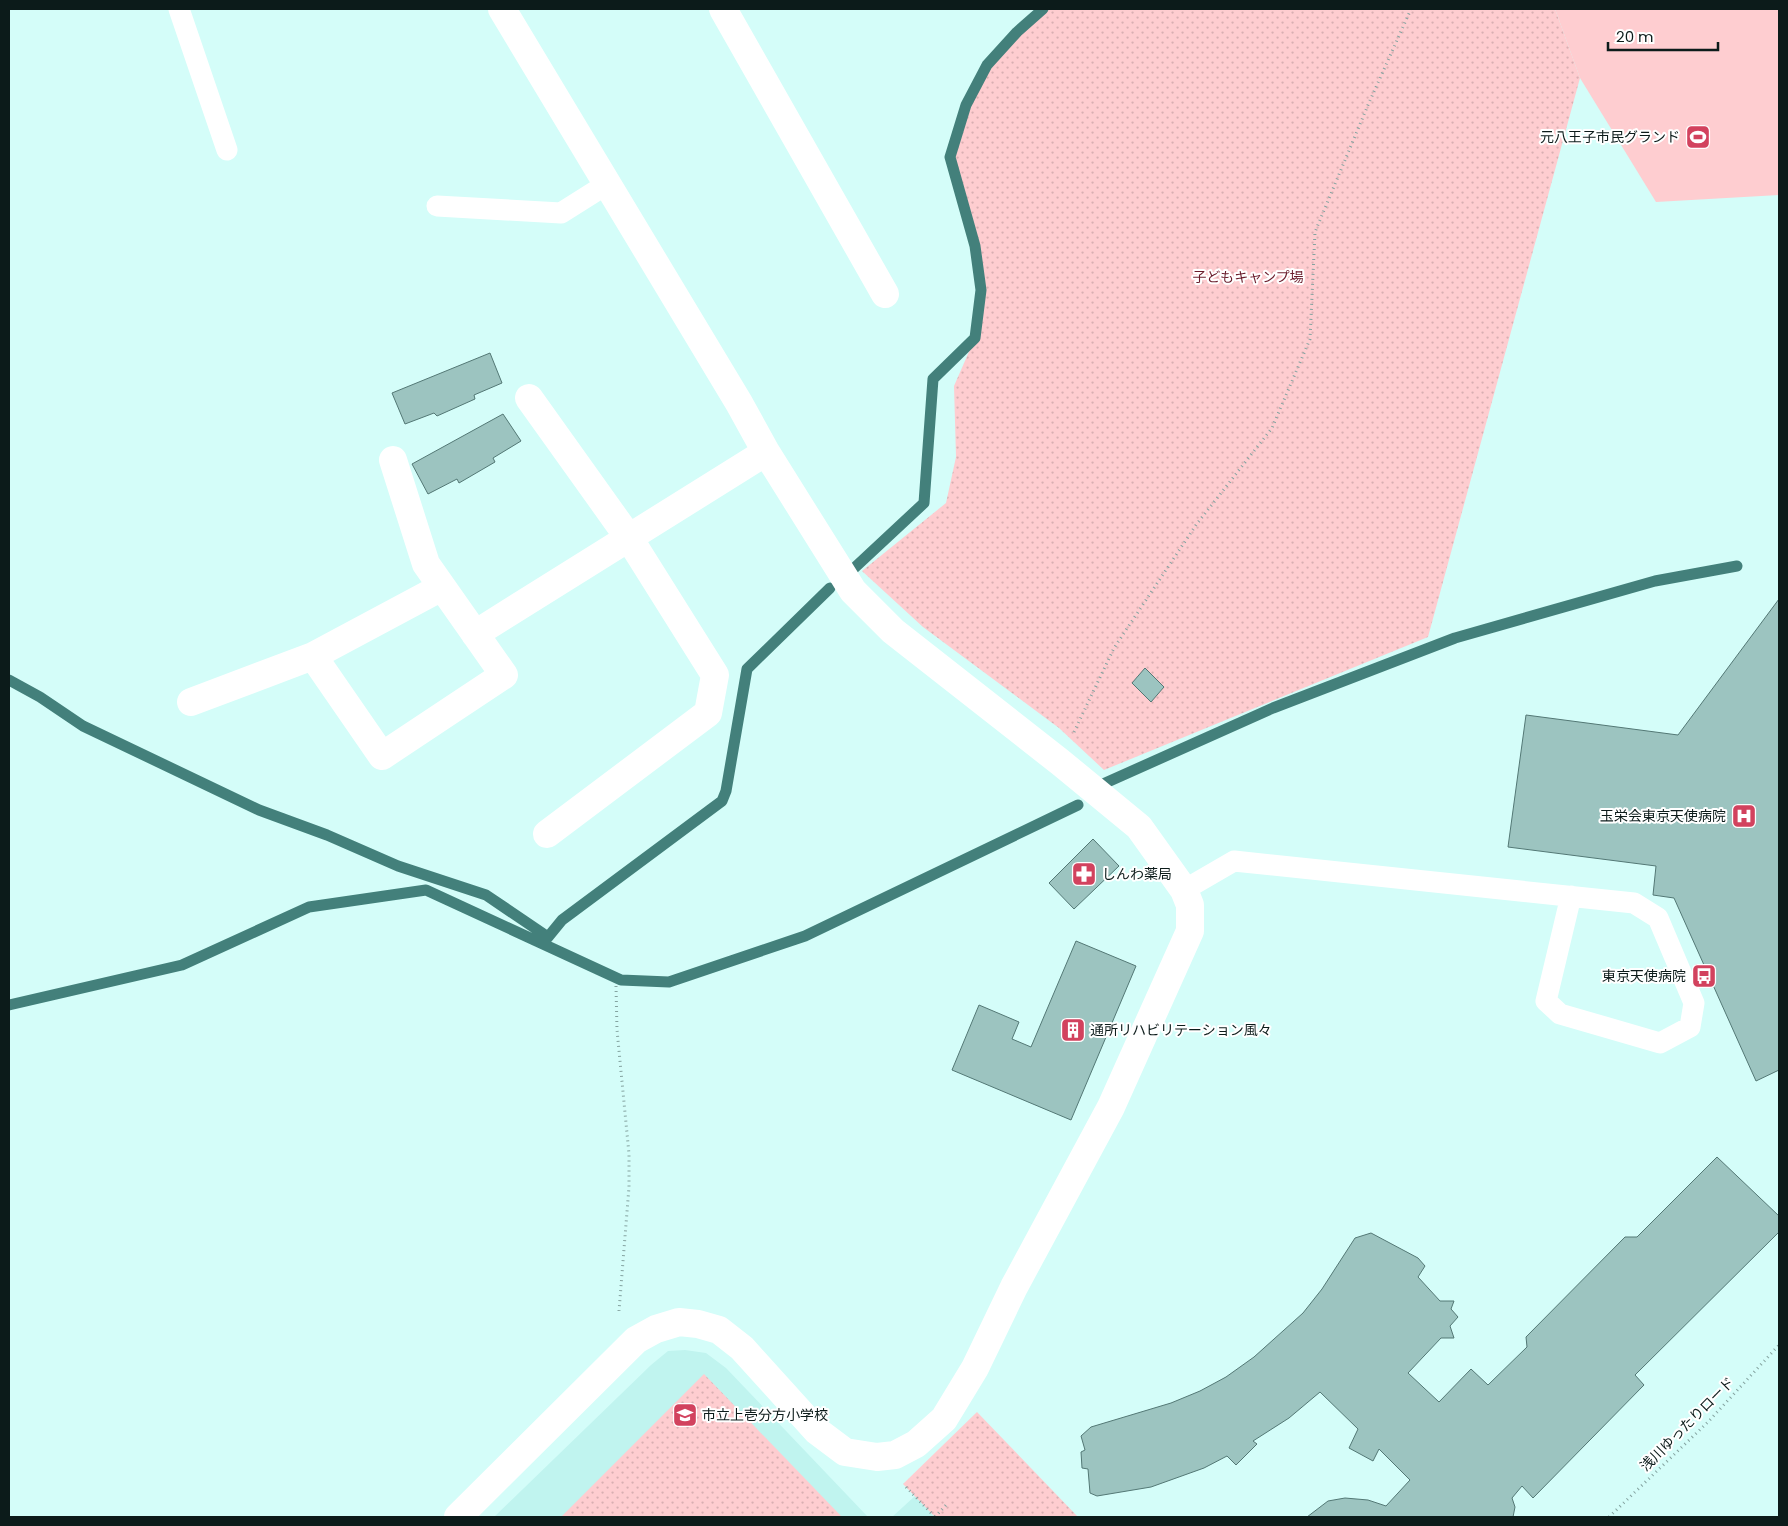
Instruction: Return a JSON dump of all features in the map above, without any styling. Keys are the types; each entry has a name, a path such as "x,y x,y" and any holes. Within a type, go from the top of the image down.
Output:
{"street":[{"path":"458,1517 636,1340 656,1329 679,1322 698,1324 719,1330 742,1348 818,1432 845,1452 877,1457 895,1456 916,1444 944,1419 975,1368 1014,1287 1111,1107 1190,931 1190,905 1184,890 1139,826 893,631 853,592 766,452 739,403 502,9"},
{"path":"723,9 885,294"},
{"path":"529,398 629,538 715,675 708,713 547,834"},
{"path":"475,634 766,452"},
{"path":"313,656 382,756 504,675 426,564 393,460"},
{"path":"191,702 313,656 442,586"}],"lane":[{"path":"179,9 227,150"},
{"path":"438,206 561,213 607,184"},
{"path":"1184,890 1234,861 1634,902 1658,918 1694,1003 1690,1027 1660,1044 1560,1014 1546,1001 1571,896"}],"path":[{"path":"1060,762 1114,648 1196,525 1272,428 1310,339 1315,232 1368,104 1412,9"},
{"path":"616,986 617,1030 629,1154 629,1187 617,1336 622,1354"},
{"name":"浅川ゆったりロード","path":"1609,1517 1708,1422 1779,1344"},
{"path":"895,1456 903,1484 935,1517 946,1505"}],"shaded area":[{"name":"市立上壱分方小学校","path":"685,1350 706,1353 726,1368 868,1517 494,1517 651,1365 668,1351"},
{"path":"915,1496 935,1517 892,1517"}],"green space":[{"name":"子どもキャンプ場","path":"1043,9 1555,9 1580,78 1428,637 1104,770 1059,728 923,627 862,571 946,503 956,457 954,386 975,338 981,290 975,246 950,157 966,105 987,65 1017,32"},
{"name":"元八王子市民グランド","path":"1555,9 1779,9 1779,195 1656,202 1580,78"},
{"path":"704,1374 842,1517 561,1517"},
{"path":"977,1412 1078,1517 935,1517 903,1484"}],"building":[{"path":"490,353 502,383 474,395 475,399 437,416 434,413 405,424 392,393"},
{"path":"503,414 521,441 493,458 495,462 459,483 457,479 428,494 412,464"},
{"path":"1779,599 1779,1070 1756,1081 1674,898 1653,895 1656,866 1508,847 1526,715 1678,735"},
{"path":"1145,668 1164,687 1151,702 1132,683"},
{"name":"しんわ薬局","path":"1093,839 1119,866 1074,909 1049,883"},
{"name":"通所リハビリテーション風々","path":"1076,941 1136,966 1071,1120 952,1070 979,1005 1019,1022 1012,1039 1031,1047"},
{"path":"1717,1157 1779,1216 1779,1232 1635,1375 1644,1385 1533,1498 1522,1486 1512,1498 1515,1507 1513,1517 1307,1517 1328,1501 1345,1498 1368,1500 1386,1506 1410,1480 1379,1449 1373,1461 1349,1448 1358,1429 1320,1392 1289,1418 1253,1441 1257,1444 1236,1465 1227,1456 1204,1468 1151,1487 1097,1496 1090,1493 1088,1469 1082,1468 1081,1452 1085,1450 1081,1436 1091,1427 1171,1403 1200,1391 1226,1377 1254,1357 1303,1313 1322,1289 1355,1238 1371,1233 1418,1258 1425,1266 1418,1277 1440,1301 1454,1301 1451,1309 1458,1317 1450,1326 1454,1338 1441,1338 1408,1373 1439,1402 1471,1369 1488,1385 1527,1347 1526,1337 1625,1237 1637,1237"}],"waterway":[{"path":"850,572 924,503 933,379 975,338 981,290 975,246 950,157 966,105 987,65 1017,32 1043,9"},
{"path":"1103,784 1273,708 1455,638 1655,581 1737,566"},
{"path":"544,942 562,920 722,801 726,791 747,669 830,588"},
{"path":"9,680 40,697 83,726 259,810 327,835 398,866 486,895 548,937"},
{"path":"9,1005 182,965 309,907 426,890 621,980 669,982 805,936 1078,805"}],"place":[{"name":"元八王子市民グランド","path":"1698,137"},
{"name":"玉栄会東京天使病院","path":"1744,816"},
{"name":"しんわ薬局","path":"1084,874"},
{"name":"東京天使病院","path":"1704,976"},
{"name":"通所リハビリテーション風々","path":"1073,1030"},
{"name":"市立上壱分方小学校","path":"685,1415"}]}
